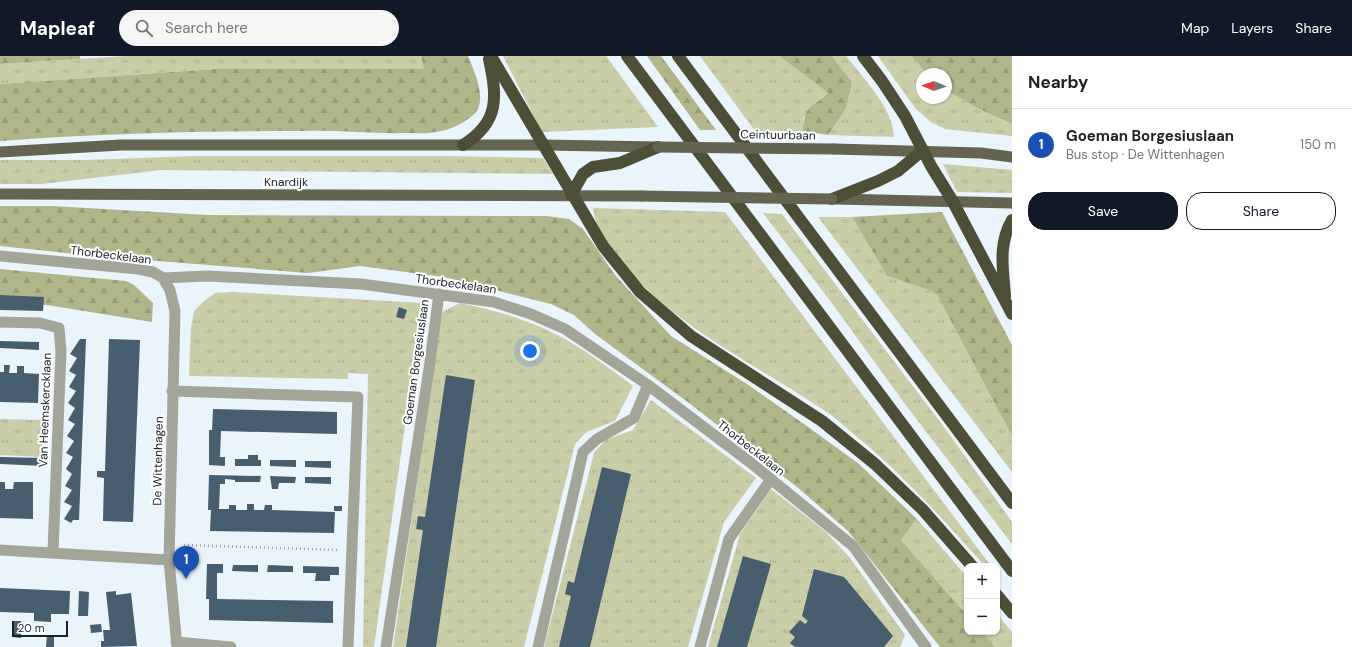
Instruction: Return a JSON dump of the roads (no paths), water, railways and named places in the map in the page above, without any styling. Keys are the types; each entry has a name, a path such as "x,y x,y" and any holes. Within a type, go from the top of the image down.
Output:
{"highway":[{"path":"489,56 544,145 571,195 603,246 640,292 691,336 822,421 869,459 923,510 969,563"},
{"path":"463,145 480,133 487,124 494,106 494,83 489,56"},
{"path":"628,56 1012,571"},
{"path":"678,56 1012,503"},
{"path":"863,56 894,98 922,150 952,200 1012,314"},
{"path":"571,195 583,174 593,166 620,163 658,147"},
{"path":"832,199 898,171 922,150"},
{"path":"1005,301 1002,248 1006,233 1012,220"},
{"path":"1000,599 1012,613"}],"main road":[{"path":"0,152 121,145 544,145"},
{"name":"Ceintuurbaan","path":"544,145 922,150 981,153 1012,157"},
{"name":"Knardijk","path":"0,194 571,195"},
{"path":"571,195 952,200 1012,203"}],"street":[{"name":"Thorbeckelaan","path":"0,256 138,269 153,272 163,278 207,276 361,284 494,302 531,314 565,329 648,385 771,479 853,546 925,646"},
{"name":"De Wittenhagen","path":"163,278 170,290 175,311 169,560 176,645"},
{"name":"Goeman Borgesiuslaan","path":"386,647 429,369 439,294"},
{"name":"Van Heemskercklaan","path":"0,322 40,323 59,328 61,351 53,552"},
{"path":"538,647 583,452 597,440 634,418 648,385"},
{"path":"172,390 358,397 348,647"},
{"path":"700,647 729,539 771,479"},
{"path":"0,550 169,560"},
{"path":"176,645 231,647"}],"place":[{"name":"Goeman Borgesiuslaan","path":"186,579"}]}
